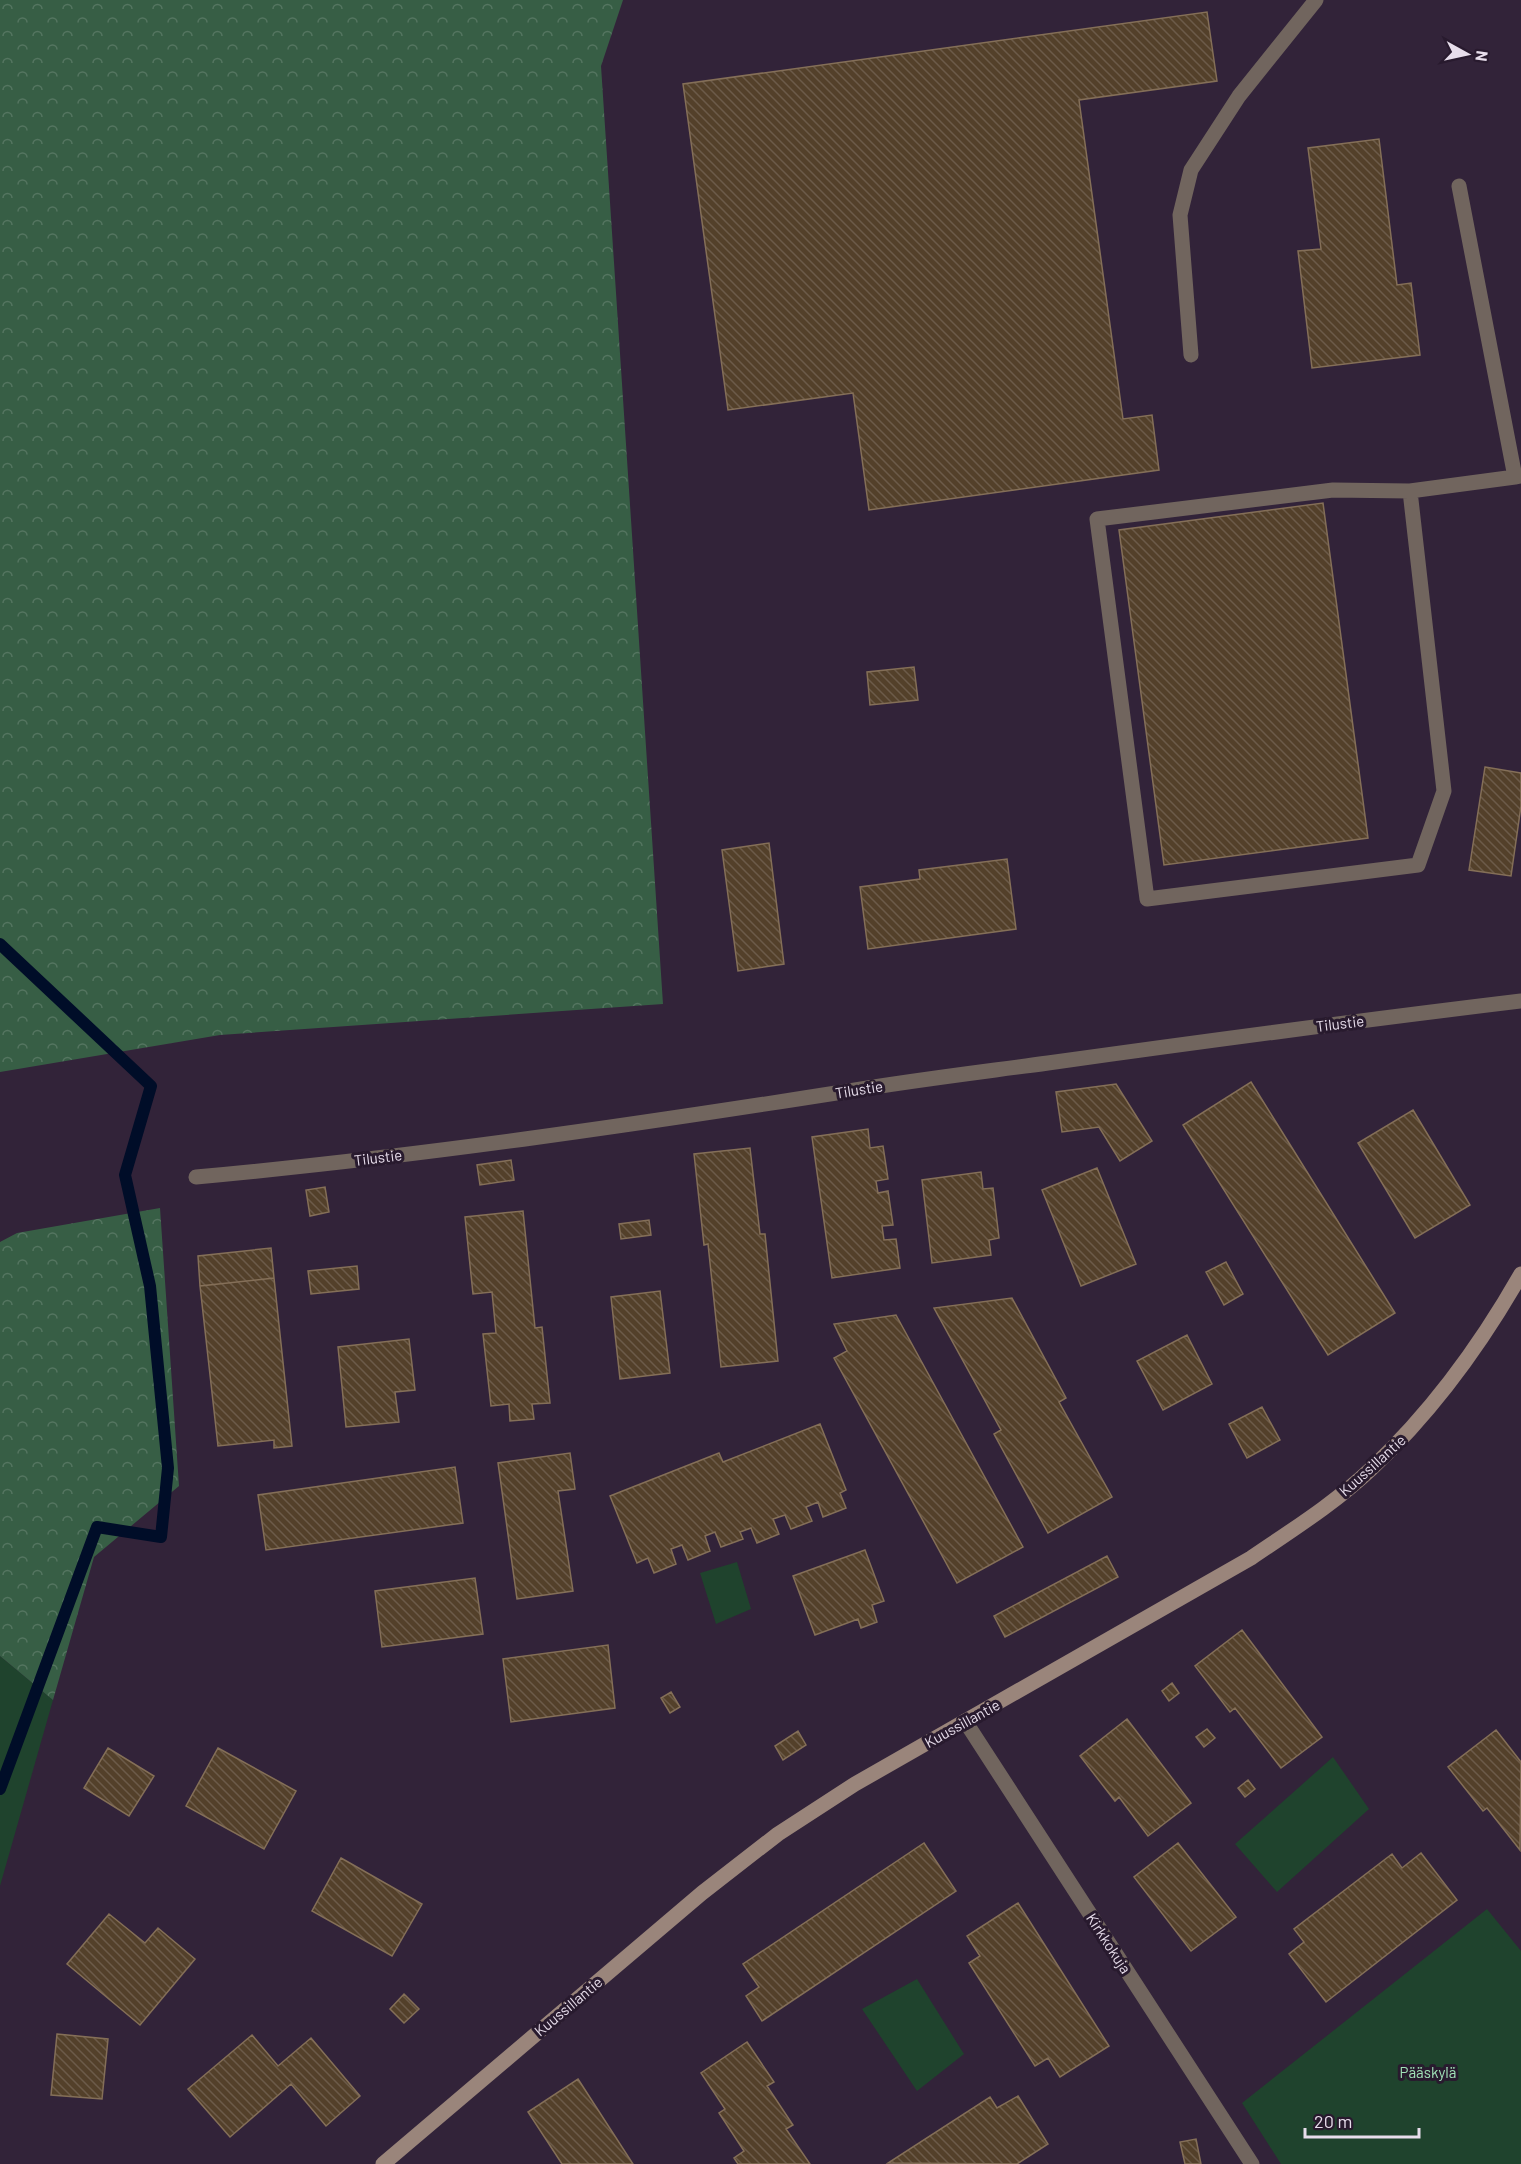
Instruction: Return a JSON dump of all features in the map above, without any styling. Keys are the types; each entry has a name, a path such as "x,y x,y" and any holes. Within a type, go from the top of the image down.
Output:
{"main road":[{"name":"Kuussillantie","path":"383,2164 702,1893 778,1834 855,1784 1251,1558 1308,1520 1370,1470 1414,1426 1454,1377 1493,1322 1521,1274"}],"street":[{"path":"1191,356 1180,215 1191,170 1239,96 1317,0"},
{"path":"1410,491 1444,790 1418,865 1147,899 1097,519 1333,490 1410,491 1518,477 1459,186"},
{"name":"Tilustie","path":"196,1177 286,1169 580,1131 759,1106 850,1090 1287,1029 1521,1001"},
{"name":"Kirkkokuja","path":"965,1721 1252,2164"}],"green space":[{"path":"0,0 623,0 601,66 663,1004 220,1035 0,1072"},
{"path":"160,1208 179,1486 94,1557 53,1700 0,1656 0,1242 17,1233"},
{"path":"737,1562 751,1609 716,1624 700,1573"},
{"path":"0,1656 53,1700 0,1886"},
{"path":"1333,1757 1369,1809 1277,1892 1235,1844"},
{"name":"Pääskylä","path":"1487,1909 1521,1951 1521,2164 1281,2164 1242,2103"},
{"path":"917,1979 964,2054 917,2091 862,2009"}],"building":[{"path":"1207,12 1217,81 1079,100 1123,419 1152,415 1159,470 869,510 853,393 728,410 683,84"},
{"path":"1379,139 1397,285 1411,283 1420,355 1312,368 1298,251 1321,249 1308,148"},
{"path":"1323,503 1368,838 1164,865 1119,530"},
{"path":"914,667 918,700 870,705 867,672"},
{"path":"1485,767 1521,773 1521,806 1511,876 1469,870"},
{"path":"769,843 784,964 738,971 722,850"},
{"path":"1007,859 1016,929 868,949 860,887 920,879 919,870"},
{"path":"1251,1082 1395,1313 1328,1355 1183,1125"},
{"path":"1116,1084 1152,1141 1120,1161 1099,1127 1062,1132 1056,1092"},
{"path":"1413,1110 1470,1205 1415,1238 1358,1143"},
{"path":"868,1129 870,1148 883,1146 888,1179 876,1181 878,1193 888,1191 893,1225 882,1226 884,1240 896,1239 900,1268 832,1278 812,1137"},
{"path":"750,1148 760,1234 765,1234 778,1361 721,1367 708,1244 704,1245 694,1154"},
{"path":"511,1160 514,1180 480,1185 477,1165"},
{"path":"1097,1168 1136,1264 1081,1286 1042,1190"},
{"path":"981,1172 983,1189 993,1188 999,1238 989,1240 991,1255 932,1263 922,1180"},
{"path":"325,1187 329,1212 310,1216 306,1190"},
{"path":"523,1211 535,1328 542,1327 550,1403 532,1404 534,1419 510,1421 509,1404 491,1406 483,1334 496,1333 492,1292 473,1294 465,1217"},
{"path":"649,1220 651,1235 621,1239 619,1224"},
{"path":"271,1248 274,1278 200,1286 198,1256"},
{"path":"1226,1262 1243,1294 1224,1305 1206,1272"},
{"path":"357,1266 359,1289 311,1294 308,1271"},
{"path":"274,1278 292,1446 274,1448 274,1440 218,1446 200,1286"},
{"path":"660,1291 670,1373 620,1379 611,1297"},
{"path":"1012,1298 1066,1398 1059,1402 1112,1497 1048,1533 994,1434 1001,1430 934,1308"},
{"path":"896,1315 1023,1547 957,1583 834,1358 847,1351 834,1324"},
{"path":"1187,1335 1212,1384 1163,1410 1137,1361"},
{"path":"409,1339 415,1390 395,1392 399,1422 346,1427 338,1347"},
{"path":"1262,1407 1280,1440 1247,1458 1229,1424"},
{"path":"820,1424 846,1490 840,1493 846,1508 823,1517 818,1502 806,1507 812,1521 791,1529 785,1515 773,1519 779,1534 757,1543 751,1528 740,1532 743,1539 721,1547 715,1532 705,1536 710,1551 688,1560 682,1545 671,1549 676,1564 654,1573 648,1558 637,1563 610,1496 719,1453 723,1462"},
{"path":"570,1453 575,1489 558,1491 573,1591 517,1599 498,1463"},
{"path":"455,1467 463,1523 266,1550 258,1495"},
{"path":"865,1550 884,1601 872,1605 877,1622 861,1628 858,1619 815,1635 793,1576"},
{"path":"1107,1556 1118,1577 1005,1637 994,1616"},
{"path":"475,1578 483,1634 382,1647 375,1591"},
{"path":"1242,1630 1322,1737 1281,1768 1235,1708 1230,1712 1195,1666"},
{"path":"608,1645 615,1708 511,1722 503,1659"},
{"path":"1172,1683 1179,1693 1169,1701 1162,1691"},
{"path":"671,1692 680,1707 670,1713 661,1698"},
{"path":"1127,1719 1191,1803 1148,1836 1119,1797 1115,1801 1080,1756"},
{"path":"1207,1729 1215,1738 1204,1747 1196,1737"},
{"path":"1496,1730 1521,1762 1520,1850 1487,1808 1483,1811 1448,1767"},
{"path":"798,1731 806,1745 783,1760 775,1746"},
{"path":"108,1748 154,1776 129,1816 84,1788"},
{"path":"218,1748 296,1791 264,1849 186,1806"},
{"path":"1248,1780 1255,1789 1245,1797 1238,1788"},
{"path":"924,1843 956,1891 762,2021 746,1996 759,1987 743,1964"},
{"path":"1178,1843 1236,1917 1191,1951 1134,1877"},
{"path":"1421,1853 1457,1900 1326,2002 1289,1954 1304,1942 1294,1929 1392,1854 1402,1868"},
{"path":"341,1858 422,1904 392,1956 312,1911"},
{"path":"1018,1903 1109,2046 1060,2077 1048,2058 1035,2066 969,1963 980,1956 967,1936"},
{"path":"109,1914 145,1943 158,1928 195,1959 140,2025 67,1964"},
{"path":"404,1994 419,2009 404,2023 390,2009"},
{"path":"57,2034 108,2039 102,2099 51,2095"},
{"path":"252,2035 278,2066 311,2038 360,2096 326,2126 291,2084 230,2137 188,2089"},
{"path":"747,2042 774,2082 767,2086 793,2125 786,2129 810,2164 738,2164 734,2158 744,2151 719,2113 725,2109 701,2073"},
{"path":"578,2079 633,2164 562,2164 528,2112"},
{"path":"1018,2096 1048,2144 1017,2164 888,2163 990,2097 997,2108"},
{"path":"1196,2139 1201,2164 1185,2164 1180,2142"}],"waterway":[{"path":"0,944 151,1086 125,1175 150,1286 168,1468 161,1537 97,1527 0,1789"}]}
